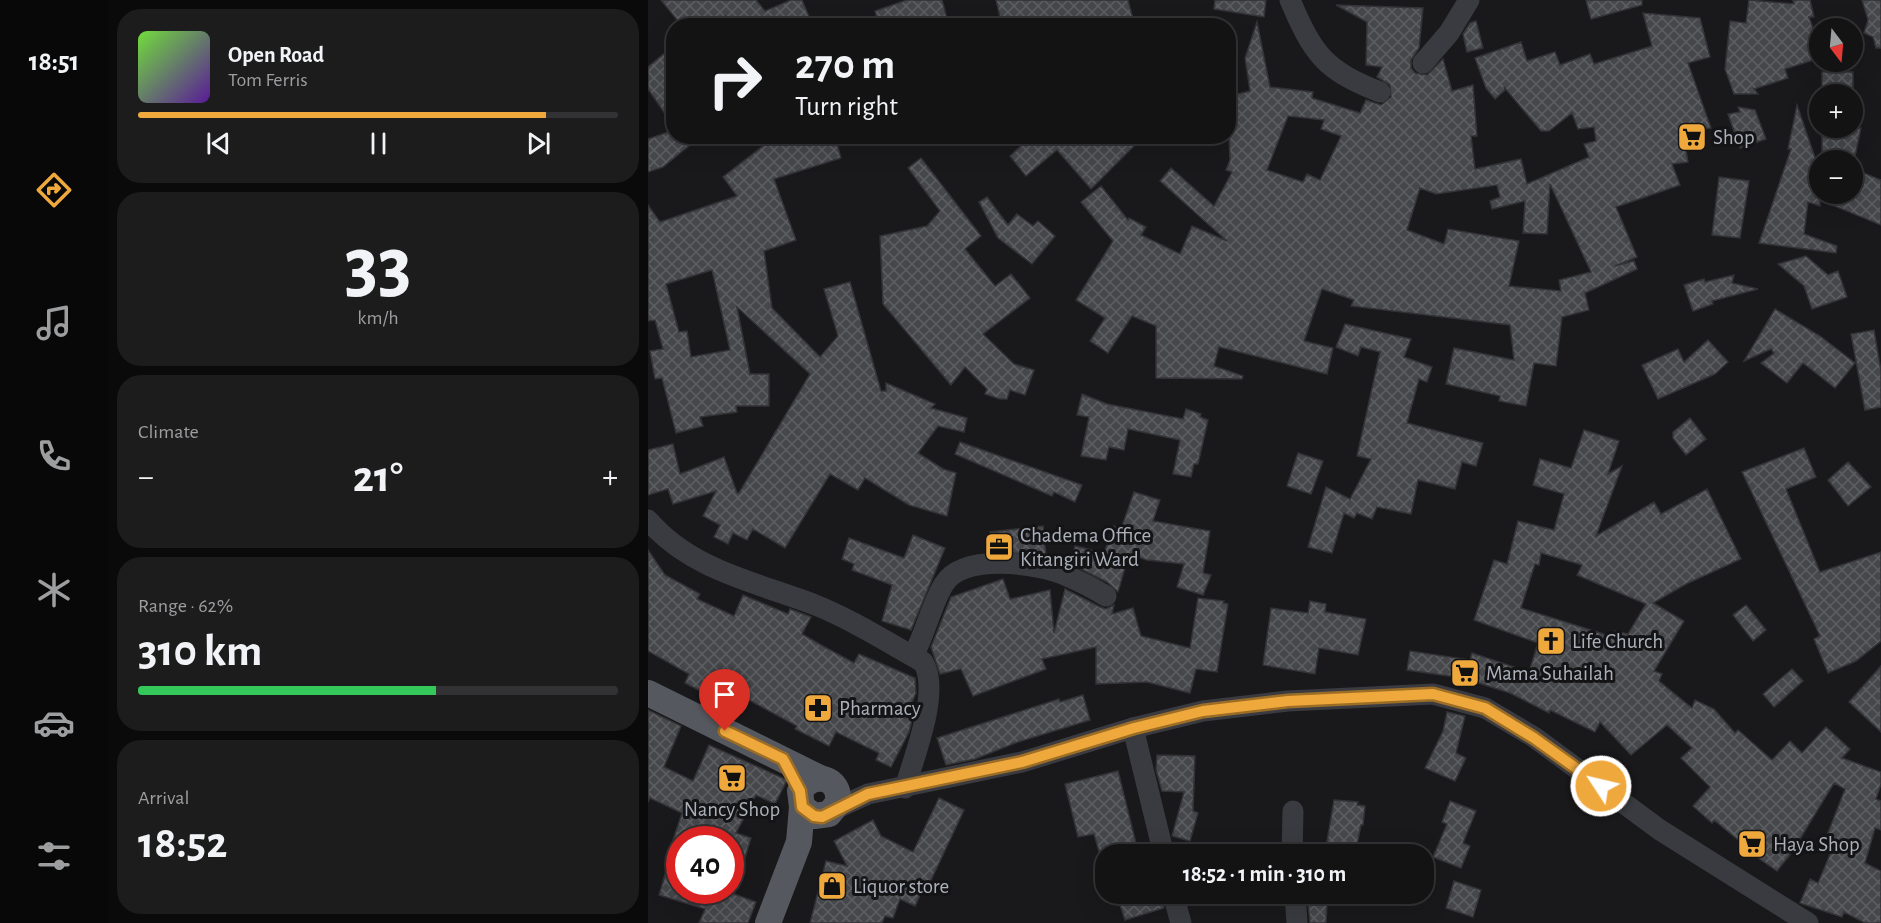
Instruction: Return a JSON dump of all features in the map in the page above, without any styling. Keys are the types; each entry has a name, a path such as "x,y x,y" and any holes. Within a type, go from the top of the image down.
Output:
{"main road":[{"path":"648,693 783,759 819,798 799,842 768,923"}],"street":[{"path":"1290,0 1317,54 1331,68 1351,81 1380,92"},
{"path":"1423,63 1449,33 1469,0"},
{"path":"648,520 657,531 707,566 814,605 923,662 928,670 930,693 905,788"},
{"path":"914,656 928,628 944,584 962,569 978,564 1046,569 1064,574 1106,596"},
{"path":"819,798 905,788 1022,762 1134,728 1203,711 1344,698 1433,694 1485,708 1534,738 1669,836 1808,923"},
{"path":"1134,728 1161,844"},
{"path":"1292,844 1293,812"},
{"path":"1176,904 1181,923"},
{"path":"1296,904 1297,923"}],"building":[{"path":"661,0 756,0 765,11 791,0 802,0 810,18 726,18 725,16 723,18 676,18"},
{"path":"907,0 942,0 947,18 877,18 875,11"},
{"path":"996,0 1128,0 1133,18 1000,18"},
{"path":"1215,0 1266,0 1264,17 1214,9"},
{"path":"1586,0 1642,0 1642,5 1591,19"},
{"path":"1749,0 1794,4 1793,0 1810,0 1814,17 1809,17 1809,61 1785,69 1788,78 1754,89 1758,94 1734,94 1725,69 1730,21 1746,23"},
{"path":"1862,0 1881,0 1881,48 1876,48 1873,37 1864,33 1868,20"},
{"path":"1336,5 1423,8 1419,48 1411,60 1411,68 1415,73 1427,75 1443,59 1452,91 1473,85 1477,136 1471,136 1475,169 1521,159 1527,184 1589,157 1584,144 1596,141 1594,127 1578,129 1572,113 1549,131 1541,131 1504,87 1505,90 1495,99 1486,88 1475,58 1521,42 1527,61 1555,52 1560,65 1590,54 1594,64 1652,46 1643,13 1700,18 1710,57 1688,63 1711,128 1700,129 1701,144 1685,145 1688,162 1672,164 1680,185 1616,207 1637,257 1615,266 1634,261 1637,269 1585,293 1589,310 1562,317 1556,366 1534,363 1526,406 1499,401 1500,396 1446,384 1454,348 1514,360 1510,325 1351,306 1354,300 1322,289 1304,341 1333,348 1327,374 1219,347 1214,366 1243,376 1242,379 1156,378 1156,326 1132,316 1108,353 1090,341 1105,318 1076,300 1113,241 1081,202 1101,186 1128,220 1129,218 1146,227 1141,235 1180,254 1192,226 1227,241 1160,181 1171,168 1214,206 1232,172 1226,170 1230,160 1229,144 1236,144 1236,94 1250,91 1245,58 1257,22 1270,87 1313,92 1312,98 1360,113 1366,100 1381,105 1391,97 1390,85 1377,77 1382,67 1366,65 1367,22","holes":["1288,116 1324,120 1321,129 1341,136 1320,180 1307,174 1303,182 1267,170","1550,184 1591,272 1559,280 1561,291 1509,286 1519,241 1448,229 1444,244 1407,230 1420,188 1436,194 1497,185 1500,197 1490,201 1492,209 1525,201 1523,233 1547,234"]},
{"path":"1476,21 1483,48 1467,52 1463,34 1470,23"},
{"path":"666,52 666,115 648,89 648,67"},
{"path":"1822,72 1853,72 1853,84 1822,84"},
{"path":"1797,105 1812,150 1809,150 1809,202 1804,234 1837,246 1836,253 1759,243 1791,149 1788,149"},
{"path":"1738,107 1755,110 1766,139 1740,148 1728,114 1740,112"},
{"path":"666,133 666,144 691,144 663,167 648,172 648,139"},
{"path":"1822,138 1859,138 1856,150 1822,150"},
{"path":"766,144 837,144 841,158 774,179 796,240 764,251 772,308 820,357 838,336 824,289 850,282 881,391 886,391 886,383 935,404 931,408 967,418 964,432 938,426 918,453 943,469 956,473 947,516 909,505 865,478 858,490 830,474 785,548 753,529 747,540 733,533 728,544 714,537 720,525 703,516 716,491 673,504 668,489 648,495 648,450 673,444 680,474 724,457 737,493 739,493 810,374 737,307 750,374 769,374 769,406 736,406 737,412 700,417 703,426 676,433 662,378 655,379 650,351 663,349 655,320 648,321 648,205 660,222 737,196 723,177","holes":["712,270 730,350 691,357 687,331 679,332 666,284"]},
{"path":"1023,144 1136,144 1091,189 1057,150 1026,176 1010,156"},
{"path":"921,158 981,236 965,249 995,286 1011,274 1030,298 983,334 1014,364 1034,370 1025,395 1010,390 1007,399 1000,399 985,394 987,389 965,367 951,385 883,304 880,236 927,226 940,211 908,168"},
{"path":"1863,173 1881,180 1881,225 1830,204 1863,204"},
{"path":"1719,177 1749,181 1740,238 1712,235"},
{"path":"987,197 1008,225 1017,214 1033,226 1038,221 1055,236 1032,264 998,238 979,202"},
{"path":"1806,256 1828,275 1838,271 1847,297 1812,309 1804,286 1778,264"},
{"path":"1734,275 1732,283 1758,289 1712,301 1713,304 1693,311 1684,285 1704,279 1705,282"},
{"path":"1775,309 1820,336 1855,363 1835,388 1803,363 1787,383 1761,363 1774,353 1771,349 1744,361"},
{"path":"1345,324 1411,339 1404,357 1432,367 1427,382 1419,379 1407,423 1483,443 1476,466 1462,462 1455,489 1418,480 1411,514 1377,507 1372,519 1357,513 1354,518 1344,513 1332,553 1308,547 1326,487 1350,499 1371,459 1357,456 1380,352 1361,347 1358,356 1336,347"},
{"path":"1874,330 1881,371 1881,407 1865,410 1851,334"},
{"path":"1708,340 1728,362 1715,374 1658,399 1642,365 1678,349 1684,362"},
{"path":"1082,394 1107,404 1183,419 1186,409 1201,414 1200,417 1208,420 1198,464 1194,464 1191,477 1173,474 1180,440 1128,429 1124,450 1109,447 1106,460 1081,456 1089,417 1077,415"},
{"path":"1690,418 1706,439 1686,455 1673,438 1673,432"},
{"path":"1584,430 1619,441 1608,474 1622,466 1596,536 1654,502 1661,514 1707,489 1741,559 1686,584 1653,603 1684,621 1654,671 1662,674 1659,681 1692,708 1695,700 1714,709 1735,733 1738,730 1772,760 1790,741 1802,753 1826,727 1850,749 1842,758 1881,772 1881,784 1876,799 1881,801 1881,830 1875,828 1865,863 1881,871 1881,923 1865,923 1844,912 1842,917 1800,903 1810,879 1818,883 1831,852 1822,848 1845,789 1834,783 1792,852 1777,871 1741,846 1743,844 1714,820 1712,823 1693,806 1710,787 1681,758 1692,748 1667,725 1631,755 1600,722 1595,732 1550,710 1549,713 1510,693 1463,678 1407,670 1410,651 1470,660 1472,653 1529,672 1538,643 1474,620 1494,560 1507,564 1518,521 1554,530 1564,494 1533,485 1540,459 1571,468","holes":["1541,553 1582,565 1577,575 1646,604 1628,634 1615,631 1613,637 1521,608 1535,564 1539,565"]},
{"path":"960,442 1082,485 1075,502 1054,492 1052,496 955,454"},
{"path":"1804,448 1816,477 1786,489 1820,572 1881,552 1881,641 1856,661 1828,673 1814,639 1820,636 1742,472"},
{"path":"1298,453 1323,461 1311,494 1287,486"},
{"path":"1848,462 1871,487 1848,506 1828,480"},
{"path":"1134,492 1160,500 1153,521 1210,531 1203,573 1211,575 1203,595 1177,587 1184,564 1147,560 1129,554 1118,592 1107,582 1071,564 1075,546 1104,553 1114,526 1121,529"},
{"path":"1043,526 1046,556 992,551 990,532"},
{"path":"913,535 945,548 911,630 882,621 892,585 852,570 854,564 842,559 849,538 904,558"},
{"path":"648,550 665,575 700,594 697,599 734,616 743,595 788,614 790,609 811,617 802,634 821,645 854,663 859,654 915,678 916,693 905,718 913,716 909,732 891,767 876,760 879,753 836,732 829,746 795,729 797,726 749,700 742,713 685,683 689,674 648,651"},
{"path":"1003,579 1010,599 1050,590 1054,633 1065,589 1106,609 1114,605 1112,614 1133,608 1141,636 1190,648 1198,598 1224,601 1223,603 1228,604 1217,672 1196,669 1190,693 1147,682 1096,684 1096,647 1042,659 1046,669 973,696 961,669 940,674 931,647 951,597"},
{"path":"1310,601 1326,604 1325,612 1366,619 1358,655 1319,648 1315,674 1263,665 1271,608 1308,613"},
{"path":"1746,605 1766,630 1753,641 1733,615"},
{"path":"1881,666 1881,732 1849,702"},
{"path":"1792,669 1803,681 1774,707 1763,694"},
{"path":"1083,695 1090,720 1018,742 975,759 946,765 937,738 1059,699 1060,702"},
{"path":"648,710 681,726 664,767 693,781 709,745 787,780 775,804 756,795 740,826 678,826 682,813 650,798 648,802"},
{"path":"1447,712 1465,716 1456,753 1466,758 1455,781 1425,768 1443,731"},
{"path":"1157,755 1195,756 1193,811 1198,813 1190,841 1172,836 1184,792 1162,791 1156,770"},
{"path":"1118,771 1136,844 1097,844 1094,834 1078,837 1065,784"},
{"path":"939,798 964,810 925,893 922,891 915,906 900,899 893,918 885,916 882,923 810,923 826,861 847,866 834,841 873,820 881,836 913,852"},
{"path":"1334,800 1358,802 1357,805 1365,806 1363,825 1361,825 1357,844 1327,844"},
{"path":"1450,801 1476,811 1463,843 1470,846 1461,868 1434,857 1447,824 1442,822"},
{"path":"744,836 751,838 744,861"},
{"path":"666,871 666,897 659,895"},
{"path":"1454,881 1481,890 1473,917 1446,908"},
{"path":"744,898 756,902 748,923 699,923 705,909 689,904 744,904"},
{"path":"1163,904 1164,908 1125,920 1120,905"},
{"path":"1308,904 1327,904 1326,923 1310,923"}],"place":[{"name":"Shop","path":"1692,137"},
{"name":"Chadema Office Kitangiri Ward","path":"999,547"},
{"name":"Life Church","path":"1551,641"},
{"name":"Mama Suhailah","path":"1465,673"},
{"name":"Pharmacy","path":"818,708"},
{"name":"Nancy Shop","path":"732,778"},
{"name":"Haya Shop","path":"1752,844"},
{"name":"Liquor store","path":"832,886"}],"route":[{"path":"725,731 783,759 800,791 802,807 814,816 822,817 868,794 1022,762 1134,728 1203,711 1288,701 1433,694 1485,708 1534,738 1601,786"}]}
